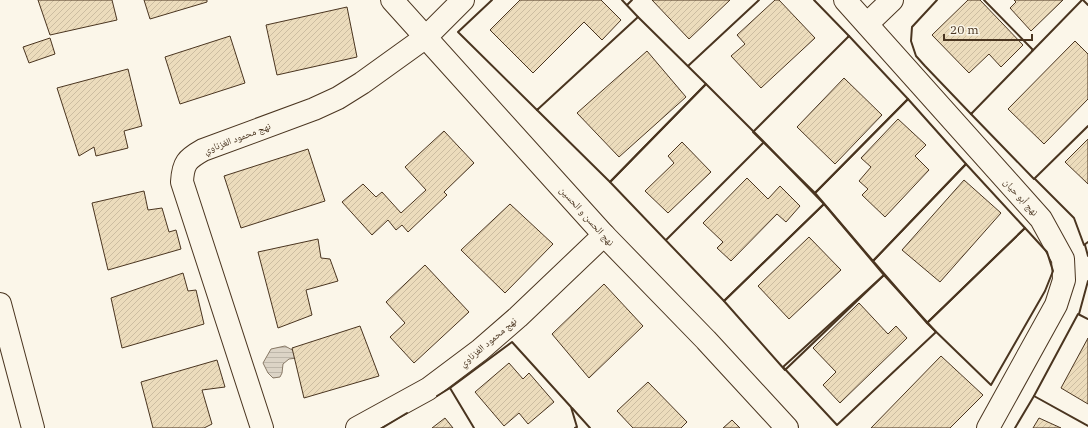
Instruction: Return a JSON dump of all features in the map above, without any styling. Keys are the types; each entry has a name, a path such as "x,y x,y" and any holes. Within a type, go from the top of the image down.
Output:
{"street":[{"name":"نهج الحسن و الحسين","path":"392,0 604,235 706,340 787,428"},
{"name":"نهج محمود الغزناوي","path":"262,428 182,182 183,170 186,163 192,156 203,150 314,109 338,98 362,83 426,36 463,0"},
{"name":"نهج أبو حيان","path":"845,0 1041,219 1063,259 1064,280 1056,305 988,428"},
{"path":"867,24 892,0"},
{"name":"نهج محمود الغزناوي","path":"357,428 428,389 480,350 518,317 604,235"},
{"path":"0,304 33,428"}],"shaded area":[{"path":"285,346 296,352 297,358 289,359 283,364 280,377 273,378 268,373 263,363 271,349"}],"building":[{"path":"38,0 112,0 117,20 50,35"},
{"path":"144,0 207,0 207,2 150,19"},
{"path":"520,0 601,0 621,20 602,40 584,22 533,73 490,30"},
{"path":"652,0 730,0 689,39"},
{"path":"775,0 779,0 815,38 761,88 731,56 745,44 737,35"},
{"path":"968,0 980,0 1023,45 1001,67 989,54 969,73 932,35"},
{"path":"1014,0 1063,0 1031,31 1010,8 1016,2"},
{"path":"347,7 357,57 277,75 266,25"},
{"path":"230,36 245,83 180,104 165,57"},
{"path":"50,38 55,54 29,63 23,47"},
{"path":"1075,41 1088,54 1088,99 1044,144 1008,109"},
{"path":"647,51 686,97 619,157 577,113"},
{"path":"128,69 142,126 124,131 128,148 96,156 94,147 79,156 57,88"},
{"path":"844,78 882,115 835,164 797,127"},
{"path":"898,119 926,145 915,156 929,170 885,217 862,195 868,189 859,181 871,167 861,158"},
{"path":"444,131 474,163 444,192 447,195 408,232 402,225 396,230 388,220 372,235 342,202 363,184 376,197 382,192 401,213 426,190 405,167"},
{"path":"1088,139 1088,184 1065,162"},
{"path":"682,142 711,172 668,213 645,191 674,163 668,156"},
{"path":"308,149 325,201 241,228 224,176"},
{"path":"747,178 768,199 780,186 800,206 786,222 777,214 731,261 717,248 723,242 703,223"},
{"path":"964,180 1001,213 940,282 902,250"},
{"path":"144,191 148,210 162,208 169,232 176,230 181,249 108,270 92,203"},
{"path":"510,204 553,244 505,293 461,250"},
{"path":"809,237 841,270 789,319 758,286"},
{"path":"318,239 321,258 330,259 338,281 306,290 312,315 278,328 258,252"},
{"path":"425,265 469,312 414,363 390,337 405,323 386,302"},
{"path":"183,273 188,291 196,290 204,324 122,348 111,298"},
{"path":"604,284 643,326 589,378 552,334"},
{"path":"859,303 888,334 896,326 907,338 840,403 823,385 836,372 813,348"},
{"path":"360,326 379,376 304,398 292,348"},
{"path":"1088,338 1088,404 1061,388"},
{"path":"941,356 983,395 950,428 871,428"},
{"path":"217,360 225,387 202,390 212,424 204,428 153,428 141,382"},
{"path":"509,363 523,379 529,373 554,402 528,424 519,413 504,426 475,392"},
{"path":"648,382 687,422 681,428 633,428 617,411"},
{"path":"445,418 453,428 432,428"},
{"path":"1039,418 1061,428 1033,428"},
{"path":"732,420 740,428 723,428"}],"wall":[{"path":"492,0 458,32 537,110 538,109"},
{"path":"622,0 638,17"},
{"path":"627,5 632,0"},
{"path":"688,66 759,0"},
{"path":"814,0 849,36 848,37"},
{"path":"937,0 912,27 911,41 916,56 971,114 972,113"},
{"path":"984,0 1033,50 1032,51"},
{"path":"1082,0 971,114 1034,179 1088,126"},
{"path":"1083,0 1088,5"},
{"path":"638,17 706,84 610,182 537,110 638,17"},
{"path":"849,36 908,99 815,193 753,132 849,36"},
{"path":"666,240 764,142 706,84 610,182 724,301 824,204 764,142 666,240"},
{"path":"908,99 966,164 873,261 815,193 908,99"},
{"path":"966,164 1025,228 927,323 873,261 966,164"},
{"path":"1035,179 1074,218 1084,245 1088,242"},
{"path":"824,204 884,275 785,370 724,301 824,204"},
{"path":"1025,228 1047,252 1053,271 1045,291 991,385 927,323 1025,228"},
{"path":"1085,245 1088,256"},
{"path":"884,275 936,332 837,425 783,367 884,275"},
{"path":"1079,314 1088,281"},
{"path":"1088,319 1078,314 1034,396 1088,426"},
{"path":"450,388 512,342 571,407 577,427 575,428"},
{"path":"437,396 450,388 474,428"},
{"path":"1015,428 1034,396"},
{"path":"572,408 590,428"},
{"path":"382,428 407,413"}]}
